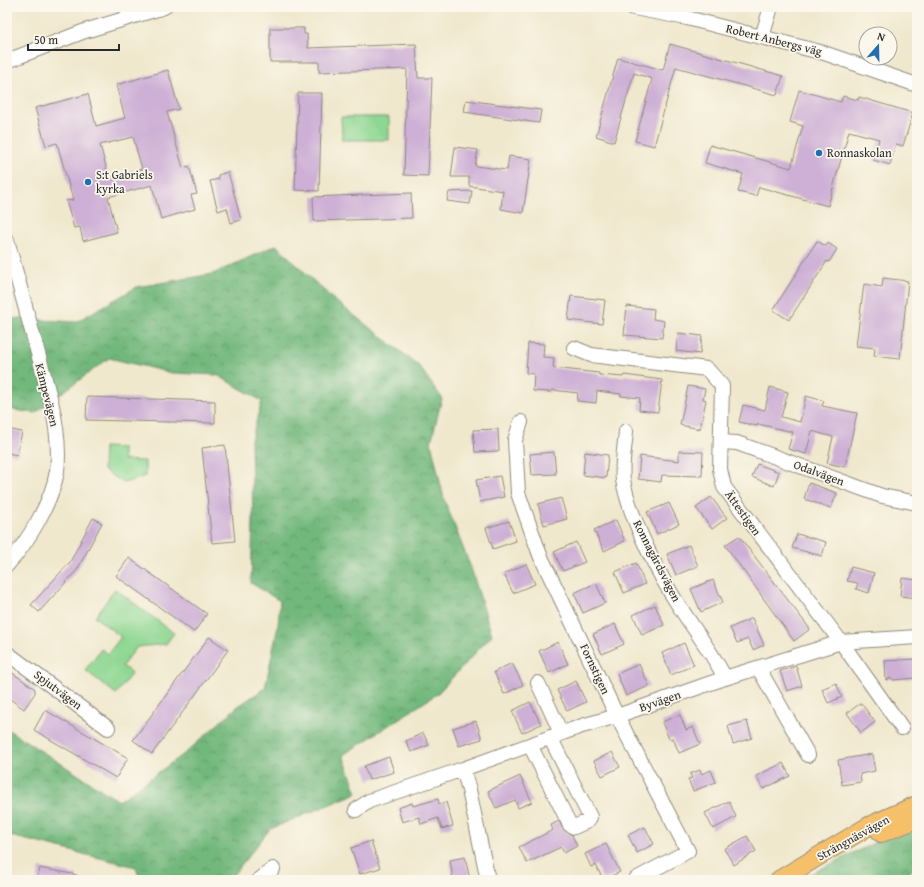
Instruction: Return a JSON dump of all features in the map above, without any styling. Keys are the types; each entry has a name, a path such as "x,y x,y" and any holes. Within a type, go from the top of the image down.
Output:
{"main road":[{"name":"Strängnäsvägen","path":"779,880 869,826 917,805"},
{"name":"Strängnäsvägen","path":"810,862 917,819"}],"street":[{"path":"7,61 85,31 164,7"},
{"name":"Robert Anbergs väg","path":"629,7 664,13 824,53 917,85"},
{"path":"762,37 771,7"},
{"name":"Kämpevägen","path":"7,240 55,422 57,472 44,509 29,537 7,565"},
{"name":"Ättestigen","path":"574,348 591,355 707,369 722,386 720,469 724,487 841,642 902,728"},
{"name":"Fornstigen","path":"521,422 515,440 518,492 540,555 617,716 688,851 636,879"},
{"name":"Ronnagårdsvägen","path":"626,431 623,478 631,509 653,559 676,601 718,662 725,678"},
{"name":"Odalvägen","path":"721,442 738,443 882,496 917,503"},
{"name":"Byvägen","path":"356,810 369,801 556,735 617,716 725,678 759,669 841,642 917,637"},
{"name":"Spjutvägen","path":"7,653 108,728"},
{"path":"759,669 808,755"},
{"path":"530,745 570,825 574,827 588,821 590,818 556,735 538,683"},
{"path":"462,769 469,790 488,880"},
{"path":"259,880 273,869"}],"green space":[{"path":"341,117 389,117 389,140 342,140"},
{"path":"276,245 333,299 418,365 442,398 431,442 444,499 471,568 492,635 437,694 343,755 357,793 270,829 229,880 140,880 136,867 7,835 7,729 119,801 188,751 237,707 265,688 278,626 280,601 251,583 253,519 251,440 262,401 217,375 172,373 109,358 35,413 7,409 7,318 76,322 137,287 213,274"},
{"path":"104,447 123,448 123,460 145,461 145,476 124,483 103,470"},
{"path":"115,589 174,633 166,644 137,647 122,666 132,673 116,694 85,670 101,649 108,654 121,637 95,617"},
{"path":"917,827 917,867 897,880 798,880 884,838"}],"building":[{"path":"270,28 304,28 304,34 307,34 308,48 416,44 418,78 432,78 428,176 404,175 407,69 319,72 319,62 270,62"},
{"path":"670,44 783,76 777,95 676,67 654,146 635,141 652,79 634,73 614,142 596,136 618,58 663,70"},
{"path":"168,70 179,109 167,112 183,168 189,166 197,194 191,195 195,209 161,219 152,185 108,197 117,232 83,241 80,227 74,228 66,201 73,200 57,143 46,146 35,108 88,94 96,126 125,118 116,85","holes":["133,137 142,169 109,178 100,145"]},
{"name":"Ronnaskolan","path":"799,90 841,102 843,96 858,100 859,97 913,113 903,146 896,144 890,165 873,160 879,139 849,131 828,206 759,187 756,196 738,192 743,174 705,163 710,145 791,168 803,126 790,122"},
{"path":"298,93 322,93 319,191 295,190"},
{"path":"466,100 541,110 539,123 464,112"},
{"path":"455,147 478,150 475,166 507,170 509,156 531,159 523,213 501,209 503,191 469,186 469,177 451,177"},
{"path":"228,172 241,220 231,223 227,208 218,211 210,181 219,179 218,175"},
{"path":"472,191 470,204 447,201 449,192"},
{"path":"411,193 412,218 314,221 313,197"},
{"path":"817,241 826,246 828,243 837,249 829,262 827,261 789,320 773,310"},
{"path":"883,278 908,281 900,359 874,356 875,348 856,346 864,284 882,287"},
{"path":"571,296 605,300 602,324 568,320"},
{"path":"627,306 654,309 653,319 664,321 662,338 624,335"},
{"path":"678,333 702,336 700,354 676,351"},
{"path":"528,343 544,344 543,357 554,358 553,368 599,373 599,375 623,377 624,375 662,380 658,412 639,410 640,398 621,396 621,394 597,391 596,403 577,401 578,393 552,390 551,392 533,391 534,374 526,373"},
{"path":"688,386 705,389 703,399 706,400 700,429 680,425"},
{"path":"770,387 788,392 781,417 800,422 806,396 824,401 822,406 857,413 845,467 827,463 833,437 812,431 806,454 788,449 793,432 758,424 757,426 739,422 743,405 765,410"},
{"path":"87,397 215,401 215,423 86,420"},
{"path":"7,429 22,432 17,455 7,453"},
{"path":"498,429 499,451 475,452 473,430"},
{"path":"225,445 235,541 212,543 202,448"},
{"path":"679,451 703,452 702,476 662,475 661,482 638,479 640,456 679,461"},
{"path":"554,452 556,474 532,475 530,454"},
{"path":"585,452 608,455 606,478 583,475"},
{"path":"757,464 779,472 774,486 752,477"},
{"path":"500,476 504,497 480,502 476,480"},
{"path":"809,483 837,493 831,508 804,499"},
{"path":"711,497 727,518 712,529 696,508"},
{"path":"561,498 567,519 544,525 538,504"},
{"path":"669,503 679,524 657,534 647,512"},
{"path":"93,518 102,523 77,570 39,612 31,605 70,562"},
{"path":"616,520 625,541 604,551 594,530"},
{"path":"509,521 516,541 493,549 486,528"},
{"path":"797,534 826,542 822,556 792,548"},
{"path":"739,536 810,629 794,641 725,545"},
{"path":"576,542 585,562 563,571 554,552"},
{"path":"689,545 698,566 676,575 667,554"},
{"path":"129,558 207,614 194,632 116,576"},
{"path":"636,563 645,584 624,593 615,572"},
{"path":"526,564 535,584 513,593 504,574"},
{"path":"851,567 874,573 869,593 856,589 858,583 847,581"},
{"path":"902,578 917,580 917,598 900,596"},
{"path":"713,580 723,602 701,612 691,589"},
{"path":"596,583 605,603 583,613 574,593"},
{"path":"655,605 664,625 642,635 633,615"},
{"path":"752,618 764,645 753,650 748,639 737,643 730,628"},
{"path":"615,624 624,644 602,654 593,634"},
{"path":"209,637 228,650 152,754 133,740"},
{"path":"558,642 568,664 549,673 539,651"},
{"path":"684,643 694,665 671,675 662,653"},
{"path":"915,659 916,678 893,680 891,678 886,680 885,661"},
{"path":"512,663 523,685 504,694 494,672"},
{"path":"639,664 649,686 626,696 617,674"},
{"path":"796,666 802,686 787,691 780,671"},
{"path":"7,669 35,689 35,693 24,709 7,697"},
{"path":"576,681 586,702 567,711 557,690"},
{"path":"836,683 842,697 828,703 822,689"},
{"path":"530,702 541,724 522,733 512,711"},
{"path":"861,703 875,722 861,733 847,713"},
{"path":"45,710 128,758 116,778 34,730"},
{"path":"680,715 686,730 693,727 700,744 679,753 673,738 669,739 662,722"},
{"path":"476,721 482,739 459,746 453,728"},
{"path":"747,721 752,738 733,744 728,726"},
{"path":"423,733 429,745 411,752 406,741"},
{"path":"612,752 620,767 602,776 594,761"},
{"path":"872,754 875,771 860,774 861,782 842,785 838,760"},
{"path":"389,757 394,772 369,780 364,766"},
{"path":"783,763 790,776 763,789 756,776"},
{"path":"700,770 701,774 711,770 716,782 693,791 688,779 692,778 690,774"},
{"path":"520,776 532,802 518,808 515,800 496,808 488,791"},
{"path":"438,799 439,804 446,802 453,826 442,829 438,818 421,824 419,817 402,822 398,808 412,803 413,806"},
{"path":"729,801 736,817 713,829 705,813"},
{"path":"559,821 563,829 572,835 577,846 564,853 561,847 527,863 519,847 553,830 551,825"},
{"path":"645,827 654,844 637,853 628,835"},
{"path":"747,836 756,851 734,865 724,849"},
{"path":"371,841 380,868 360,874 351,848"},
{"path":"606,844 620,872 603,880 596,865 591,867 585,854"},
{"path":"465,857 470,880 453,880 450,860"},
{"path":"40,868 77,875 76,880 37,880"}],"place":[{"name":"Ronnaskolan","path":"819,153"},
{"name":"S:t Gabriels kyrka","path":"88,182"}]}
